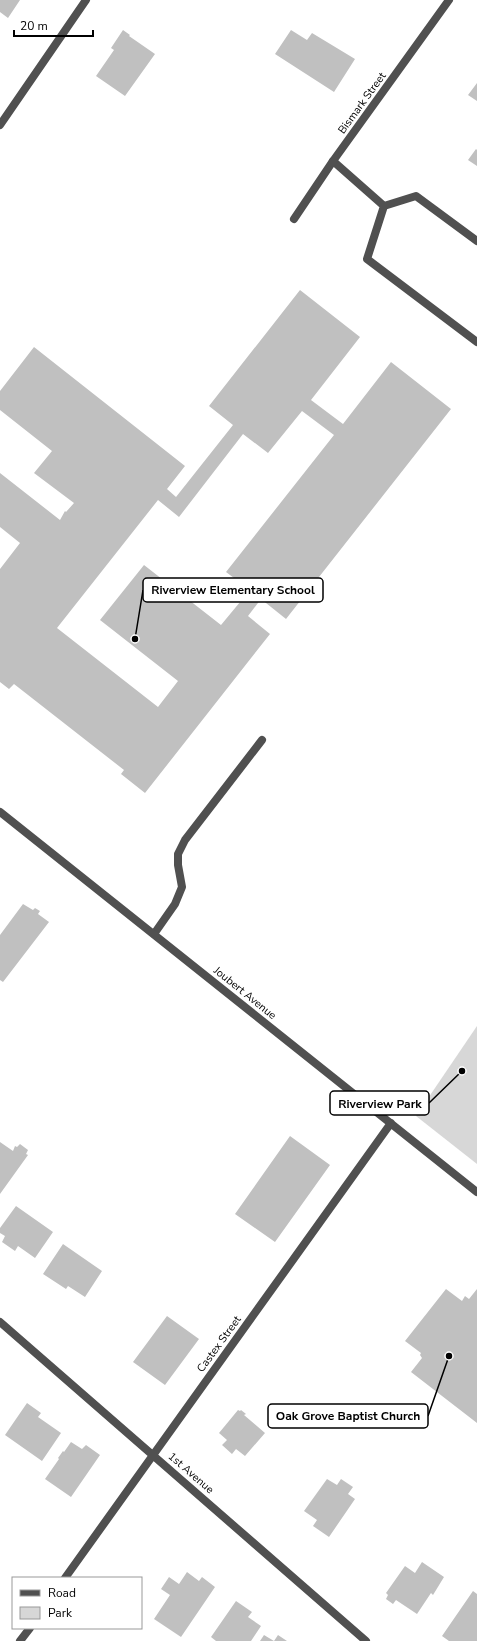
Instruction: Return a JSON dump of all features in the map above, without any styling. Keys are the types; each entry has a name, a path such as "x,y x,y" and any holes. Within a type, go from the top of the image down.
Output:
{"street":[{"path":"0,125 86,0"},
{"name":"Bismark Street","path":"294,219 449,0"},
{"path":"333,162 384,206"},
{"path":"384,206 416,196 477,241"},
{"path":"384,206 366,259 477,342"},
{"path":"154,934 175,904 182,886 178,865 178,854 191,831 262,740"},
{"name":"Joubert Avenue","path":"0,812 477,1192"},
{"name":"Castex Street","path":"66,1577 390,1123"},
{"name":"1st Avenue","path":"0,1322 366,1641"},
{"path":"20,1641 29,1629"}],"green space":[{"path":"477,1026 477,1164 416,1116"}],"building":[{"path":"0,0 20,0 8,18 0,12"},
{"path":"123,30 155,54 125,96 96,76 114,50 111,48"},
{"path":"291,30 307,40 312,33 355,59 334,92 275,54"},
{"path":"477,83 477,101 468,95"},
{"path":"476,149 477,150 477,166 468,160"},
{"path":"300,290 360,337 311,400 343,424 391,362 451,409 286,619 261,599 248,616 270,634 145,793 121,774 124,770 14,684 9,689 0,682 0,569 20,543 0,527 0,473 60,520 65,511 66,512 74,503 34,473 52,451 0,410 0,391 34,347 185,466 167,489 176,497 233,425 209,406","holes":["302,411 334,435 226,572 250,590 221,625 144,565 100,620 178,681 158,707 57,628 158,500 179,517 243,434 268,453"]},
{"path":"23,904 33,910 35,908 40,911 38,914 49,922 3,982 0,980 0,935"},
{"path":"290,1136 330,1165 275,1242 235,1214"},
{"path":"0,1142 13,1151 15,1146 17,1147 20,1144 28,1150 26,1154 28,1155 0,1194"},
{"path":"16,1206 53,1232 35,1258 18,1246 15,1251 2,1242 5,1236 0,1233 0,1228"},
{"path":"63,1244 102,1271 85,1297 68,1286 66,1289 43,1274"},
{"path":"446,1289 462,1301 465,1296 469,1299 477,1289 477,1423 411,1372 422,1358 420,1355 421,1353 405,1341"},
{"path":"167,1316 199,1339 165,1385 133,1362"},
{"path":"27,1403 41,1413 38,1417 61,1433 42,1461 5,1435"},
{"path":"238,1410 241,1410 246,1414 244,1415 265,1433 245,1456 236,1449 232,1454 222,1445 227,1440 219,1433"},
{"path":"71,1442 82,1449 86,1445 100,1455 71,1497 45,1479 59,1459 58,1458"},
{"path":"327,1479 337,1485 341,1479 353,1487 348,1494 355,1499 329,1537 313,1526 317,1520 304,1511"},
{"path":"422,1562 444,1577 433,1595 431,1593 417,1614 396,1600 393,1604 386,1599 388,1595 386,1593 405,1566 415,1573"},
{"path":"187,1572 199,1581 202,1577 215,1587 181,1637 154,1619 170,1595 161,1589 169,1577 179,1584"},
{"path":"473,1591 477,1594 477,1641 449,1641 442,1636"},
{"path":"236,1601 252,1612 248,1617 261,1626 251,1641 216,1641 211,1637"},
{"path":"264,1635 274,1641 260,1641"},
{"path":"278,1635 287,1641 274,1641"}],"place":[{"name":"Riverview Elementary School","path":"135,639"},
{"name":"Riverview Park","path":"462,1071"},
{"name":"Oak Grove Baptist Church","path":"449,1356"}]}
